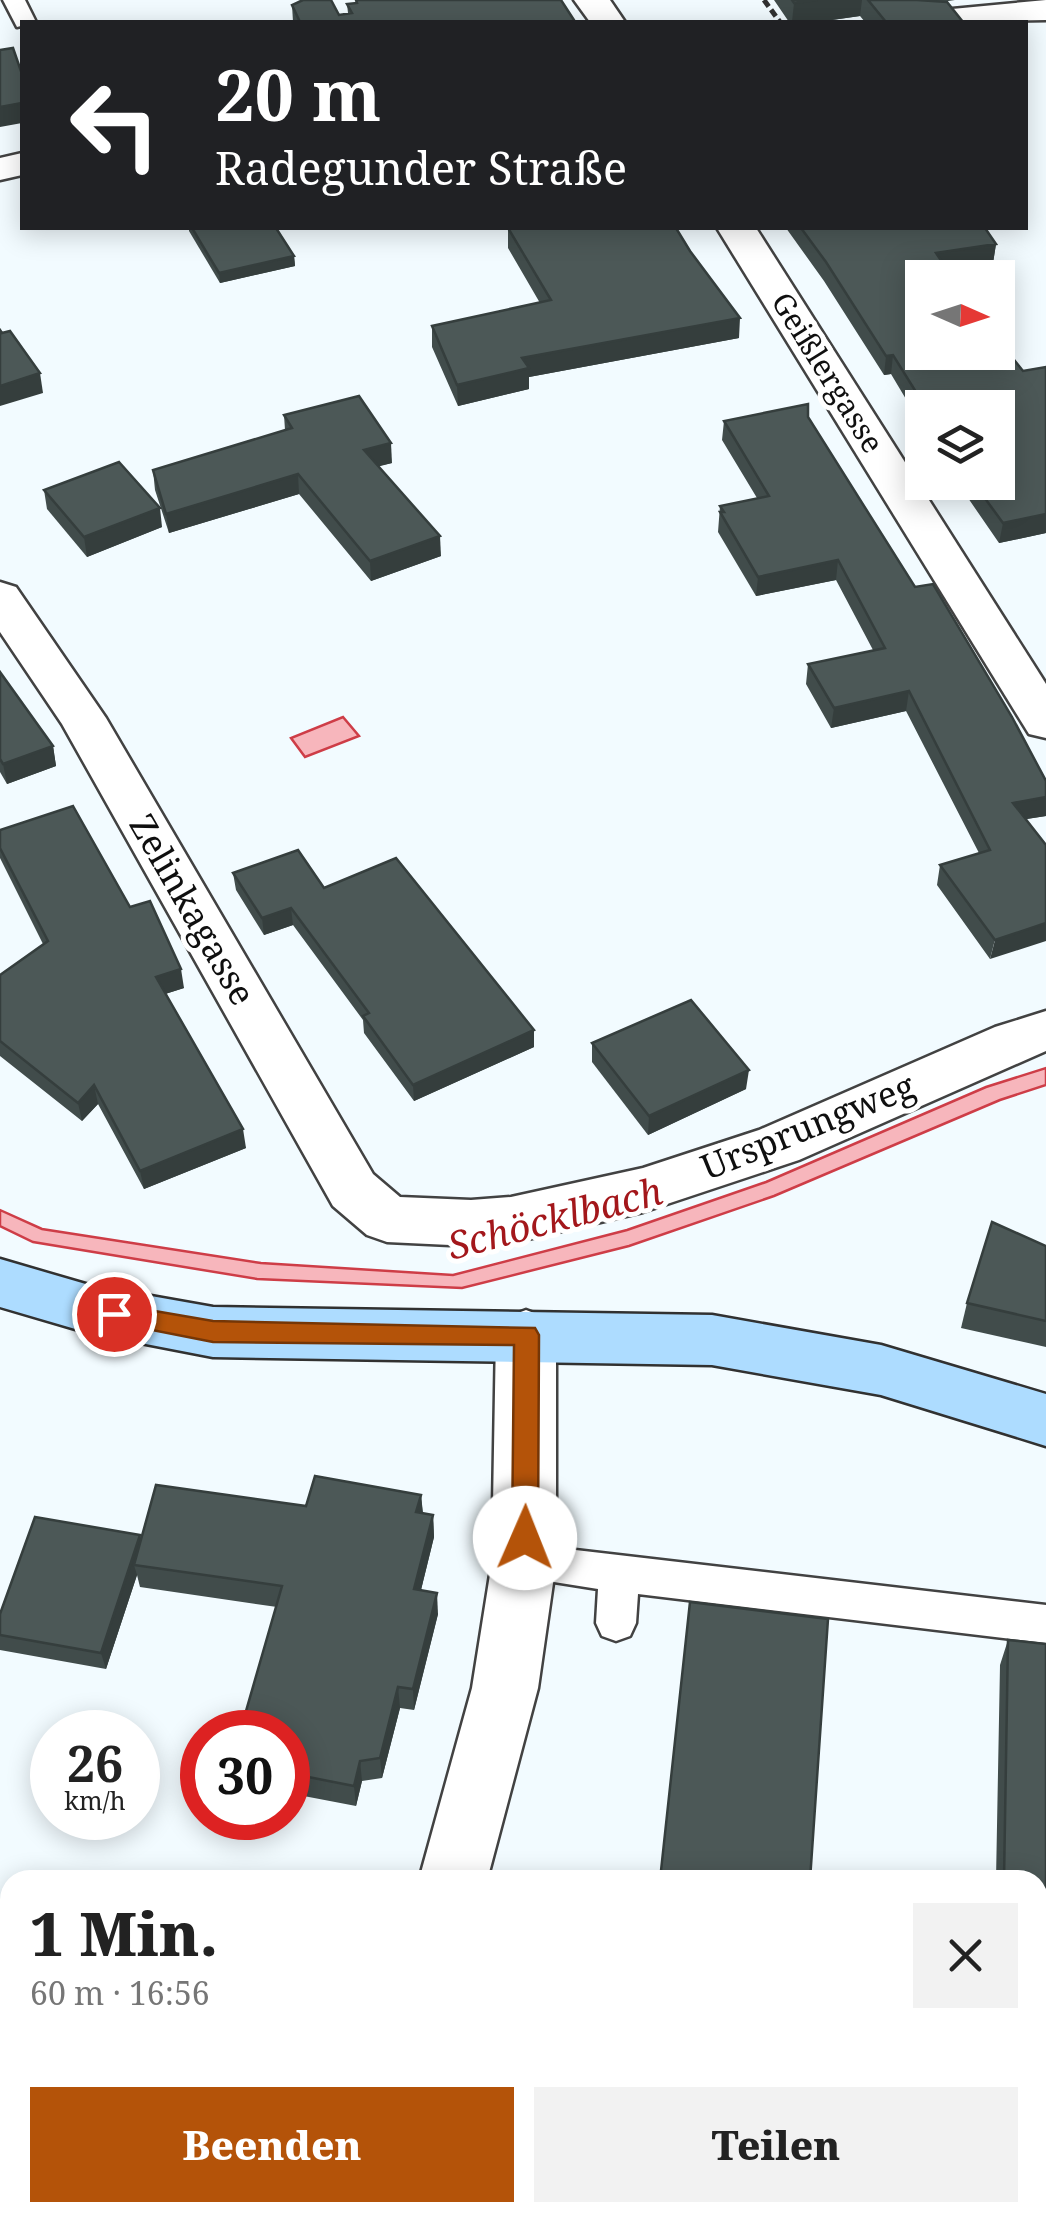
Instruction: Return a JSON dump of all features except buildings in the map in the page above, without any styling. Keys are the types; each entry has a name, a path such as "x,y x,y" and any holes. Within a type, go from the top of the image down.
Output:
{"main road":[{"path":"0,1283 89,1310 213,1332 712,1340 881,1370 1046,1420"}],"street":[{"path":"947,20 1046,8"},
{"name":"Geißlergasse","path":"737,230 1046,722"},
{"name":"Zelinkagasse","path":"0,597 82,718 353,1190 387,1219"},
{"name":"Ursprungweg","path":"387,1219 471,1223 511,1220 643,1190 779,1145 1014,1041 1046,1032"},
{"path":"456,1870 505,1688 524,1562 526,1335"}],"lane":[{"path":"524,1562 1046,1624"},
{"path":"616,1623 618,1572"}],"shaded area":[{"path":"343,717 359,736 305,757 291,738"},
{"name":"Schöcklbach","path":"1046,1068 1046,1085 1000,1100 774,1196 629,1246 462,1288 257,1279 33,1242 0,1226 0,1210 42,1229 261,1263 453,1275 627,1230 766,1182 986,1087"}],"route":[{"path":"114,1314 213,1332 526,1335 525,1538"}]}
